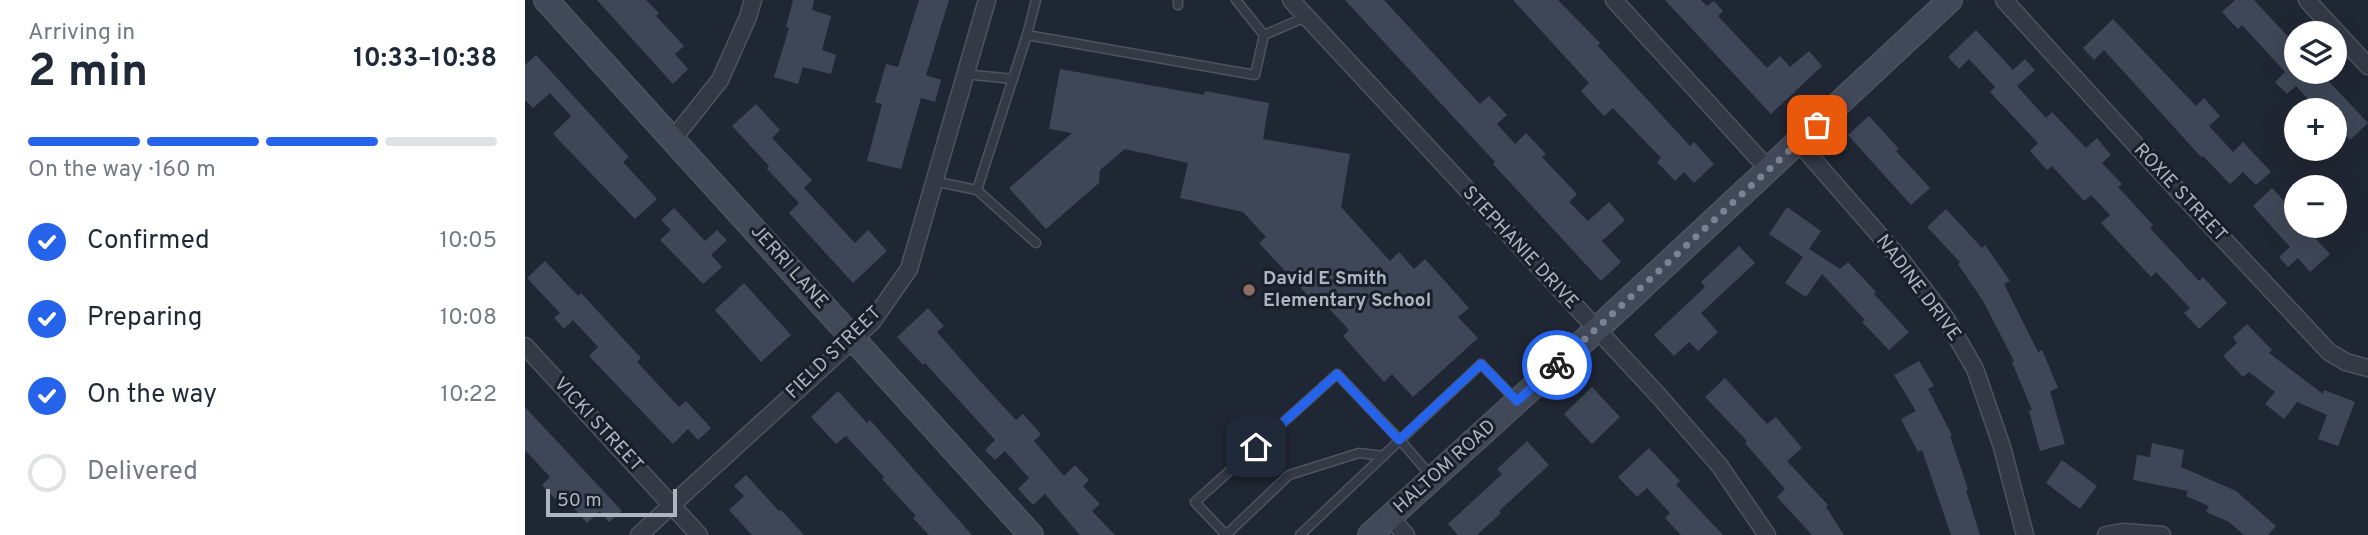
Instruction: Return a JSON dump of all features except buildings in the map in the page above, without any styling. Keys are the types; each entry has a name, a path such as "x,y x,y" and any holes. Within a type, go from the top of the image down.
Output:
{"main road":[{"name":"JERRI LANE","path":"546,0 1031,535"},
{"name":"HALTOM ROAD","path":"1370,535 1597,329 1950,0"}],"street":[{"path":"673,139 720,80 753,0"},
{"name":"FIELD STREET","path":"639,535 872,322 909,268 987,0"},
{"name":"STEPHANIE DRIVE","path":"1291,0 1658,395 1719,465 1767,535"},
{"path":"1614,0 1769,170"},
{"name":"ROXIE STREET","path":"2004,0 2329,352 2346,362 2368,368"},
{"path":"2307,0 2368,66"},
{"name":"NADINE DRIVE","path":"1798,142 1902,261 1945,317 1975,369 2002,447 2025,535"},
{"name":"VICKI STREET","path":"525,346 699,535"},
{"path":"1389,517 1406,535"},
{"path":"2106,535 2123,532 2162,535"}],"lane":[{"path":"977,190 1036,0"},
{"path":"1236,0 1265,35"},
{"path":"1265,35 1306,17"},
{"path":"1027,35 1255,75 1265,35"},
{"path":"964,74 1013,79"},
{"path":"933,181 977,190 1036,243"},
{"path":"1300,535 1481,364 1517,401"},
{"path":"1384,456 1359,453 1289,475 1226,535 1195,502 1337,374 1433,478"}],"way so far":[{"path":"1557,365 1817,125"}],"place":[{"name":"David E Smith Elementary School","path":"1249,290"}],"route":[{"path":"1256,447 1337,374 1399,440 1481,364 1517,401 1557,365"}]}
